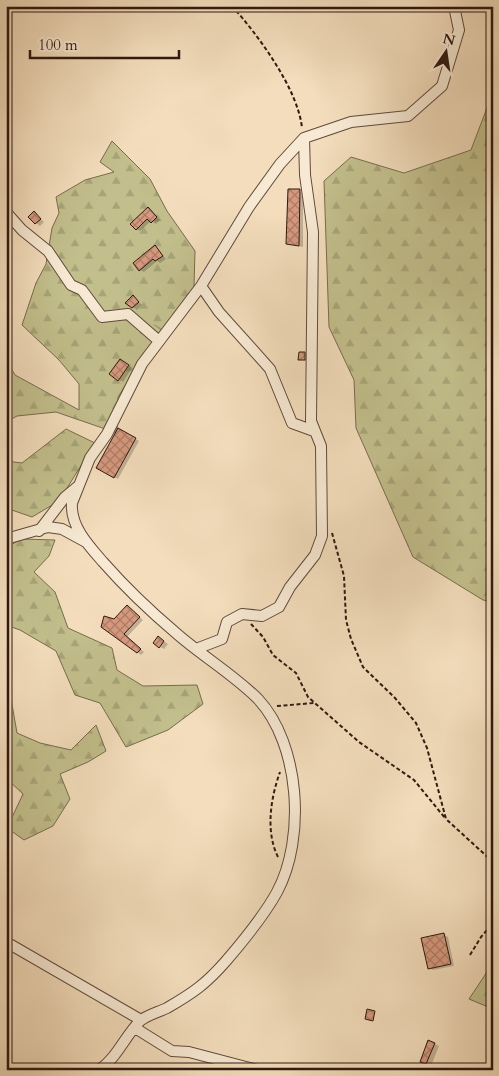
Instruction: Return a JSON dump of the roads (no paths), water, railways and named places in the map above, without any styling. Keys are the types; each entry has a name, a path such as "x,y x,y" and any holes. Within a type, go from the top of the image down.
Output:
{"street":[{"path":"100,1070 108,1064 138,1024 197,991 214,974 265,911 278,891 286,870 293,836 294,790 288,749 279,730 264,707 123,584 81,536 71,509 78,486 90,458 107,434 142,364 201,286 249,207 280,164 304,138 351,122 408,116 442,86 458,30 454,6"},
{"path":"196,649 222,639 227,622 242,614 262,616 279,607 290,587 314,555 322,536 321,446 311,421 313,232 304,175 304,138"},
{"path":"6,212 22,230 48,251 71,285 82,290 102,317 128,314 159,341"},
{"path":"201,286 219,312 270,368 292,423 314,431"},
{"path":"38,531 65,496 78,486"},
{"path":"6,539 48,527 62,529 87,543"},
{"path":"6,942 138,1024 172,1051 189,1052 257,1070"}]}
